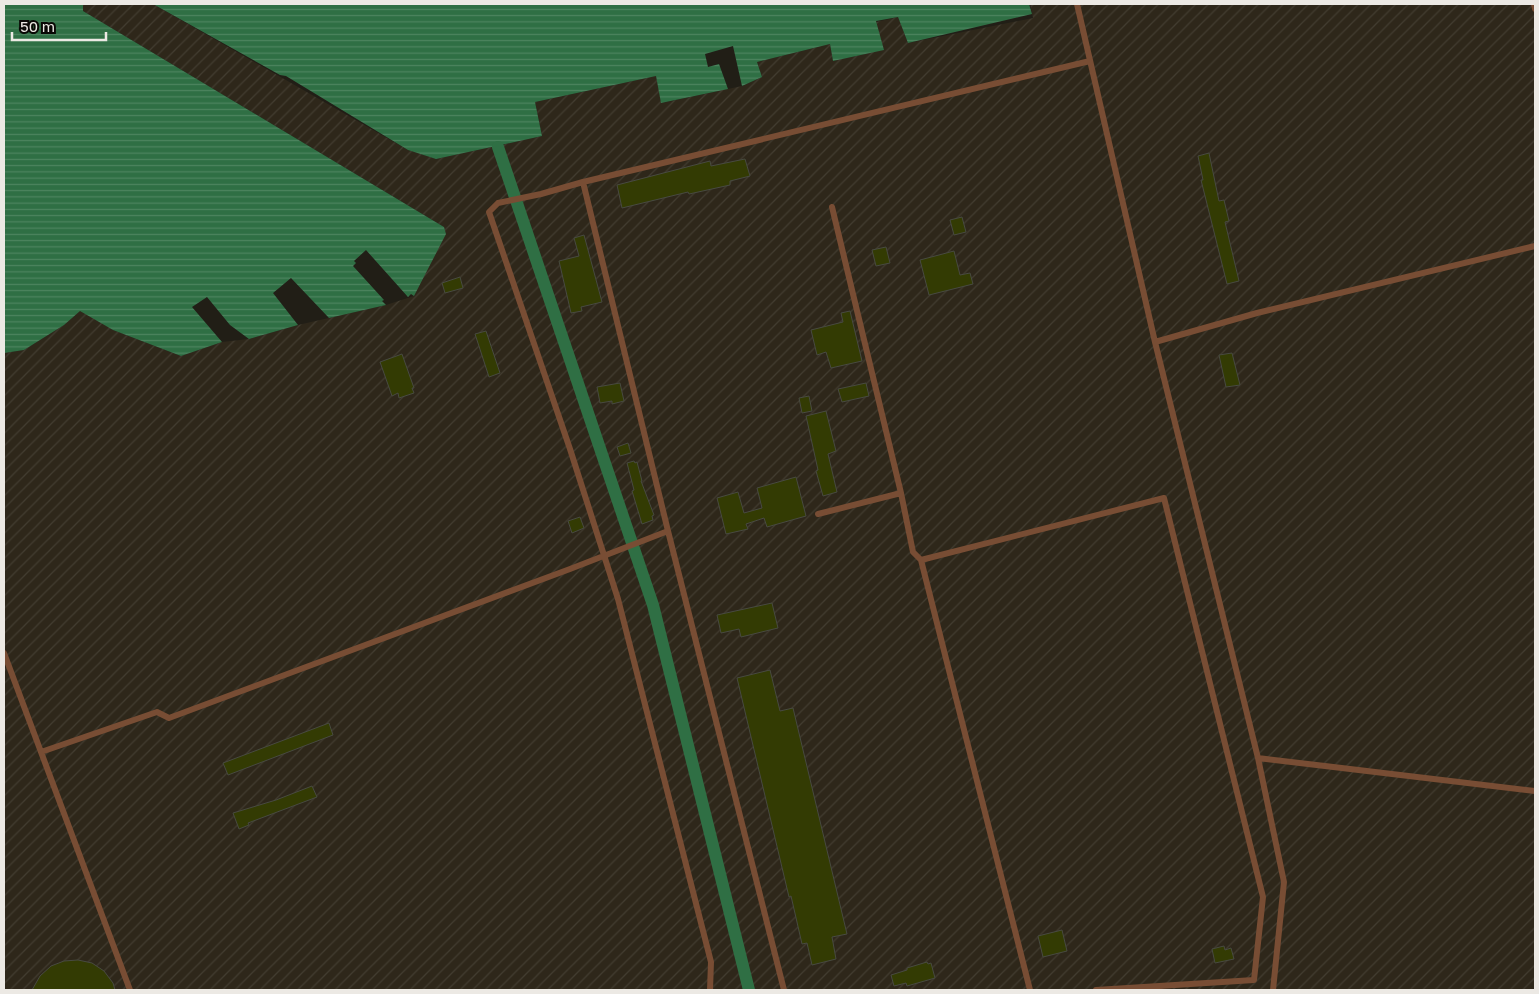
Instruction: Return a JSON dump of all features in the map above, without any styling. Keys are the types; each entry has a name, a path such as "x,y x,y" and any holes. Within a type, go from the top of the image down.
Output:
{"lane":[{"path":"1077,4 1155,342 1258,758 1284,882 1273,990"},
{"path":"1534,4 1535,9"},
{"path":"710,990 711,962 621,609 570,449 489,212 498,203 1090,61"},
{"path":"583,182 666,531 784,990"},
{"path":"832,207 901,493 913,552 921,560 1030,990"},
{"path":"1155,342 1257,314 1535,246"},
{"path":"818,514 901,493"},
{"path":"921,560 1164,498 1263,897 1254,980 1096,990"},
{"path":"41,752 157,712 169,718 604,556 666,531"},
{"path":"4,653 130,990"},
{"path":"1258,758 1535,791"}],"shaded area":[{"path":"4,4 83,4 83,11 444,227 446,234 414,296 411,294 408,297 366,250 354,261 356,263 353,266 384,300 382,301 386,305 329,318 291,278 273,293 298,325 249,339 230,325 207,297 192,307 222,342 181,356 113,330 80,311 64,325 24,350 4,353"},
{"path":"83,4 153,4 408,150 436,159 542,136 535,102 656,76 662,103 742,86 762,77 757,62 830,44 833,61 883,50 876,22 898,17 908,43 1033,18 1030,4 1535,4 1535,990 4,990 4,353 24,350 64,325 80,310 113,330 181,356 222,342 249,339 298,325 386,305 414,296 444,227 83,11"},
{"path":"153,4 1029,4 1032,14 908,43 898,17 876,21 884,50 833,61 830,44 757,62 762,77 742,86 733,46 705,54 708,67 719,64 728,89 661,103 656,76 535,102 542,136 436,159 408,150 286,76 280,75"}],"building":[{"path":"1209,153 1219,201 1224,200 1229,221 1225,222 1239,281 1227,284 1201,180 1203,180 1198,156"},
{"path":"745,159 750,176 730,181 730,185 689,194 688,192 622,208 617,185 710,161 711,166"},
{"path":"962,217 966,232 954,235 950,220"},
{"path":"584,235 602,302 581,307 582,311 571,313 559,261 579,256 574,238"},
{"path":"886,247 890,263 876,266 872,250"},
{"path":"954,251 960,275 970,273 973,284 929,295 920,260"},
{"path":"460,277 463,288 445,293 442,283"},
{"path":"850,311 862,361 831,368 826,352 817,355 811,330 843,322 841,313"},
{"path":"486,331 500,373 489,377 475,334"},
{"path":"1232,353 1240,385 1226,387 1219,355"},
{"path":"402,354 414,393 399,398 398,393 392,396 380,362"},
{"path":"620,383 624,401 612,404 612,401 600,403 597,387"},
{"path":"866,383 869,396 842,402 838,389"},
{"path":"809,396 812,411 802,413 799,398"},
{"path":"826,411 836,451 828,454 837,492 823,496 816,471 818,470 806,416"},
{"path":"628,443 631,453 620,456 617,447"},
{"path":"634,461 635,463 637,462 641,481 654,515 652,516 653,520 642,524 632,491 634,490 627,463"},
{"path":"796,477 806,516 767,527 764,518 746,524 748,529 726,534 717,498 738,492 744,513 762,508 757,488"},
{"path":"580,517 584,528 572,533 568,521"},
{"path":"772,603 778,628 741,637 739,629 721,633 717,615"},
{"path":"770,670 780,711 793,708 847,934 832,937 836,959 812,965 807,943 802,944 791,896 789,897 737,678"},
{"path":"329,723 333,735 228,775 223,763"},
{"path":"312,786 317,797 248,823 249,825 239,829 233,813 276,800"},
{"path":"1062,930 1067,951 1043,957 1038,936"},
{"path":"1224,946 1225,950 1231,948 1234,959 1215,963 1212,949"},
{"path":"78,960 92,963 104,971 113,983 115,990 32,990 40,976 51,966 64,961"},
{"path":"927,962 928,964 931,963 935,978 907,986 906,983 894,986 891,975"}],"waterway":[{"path":"498,147 653,605 749,990"}]}
